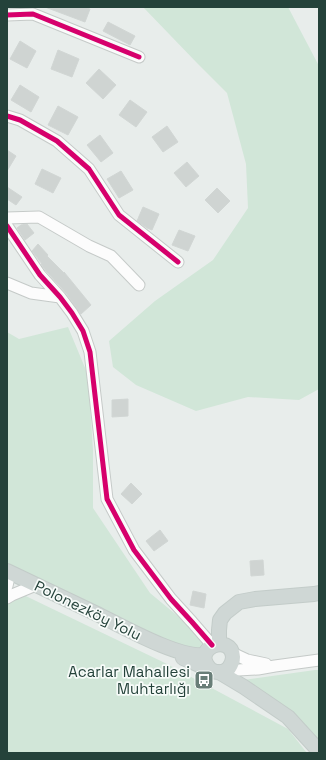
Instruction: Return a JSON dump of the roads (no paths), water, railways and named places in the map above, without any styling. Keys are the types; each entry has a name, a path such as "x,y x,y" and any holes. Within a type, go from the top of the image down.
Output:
{"main road":[{"name":"Polonezköy Yolu","path":"8,576 36,585 170,649"},
{"path":"170,649 195,655 212,648 226,646 231,650 232,661 226,670 215,671 205,663 212,648 219,630 220,620 224,613 238,602 319,593"},
{"path":"170,649 181,657 215,671 288,717 319,751"}],"street":[{"path":"7,15 33,14 140,57"},
{"path":"7,116 20,120 57,141 89,169 119,215 178,262"},
{"path":"7,218 39,217 89,246 111,256 139,286"},
{"path":"7,226 40,275 60,297 83,331 90,352 107,499 134,550 171,599 192,622 212,648"},
{"path":"7,283 31,293 60,297"},
{"path":"7,598 36,585"},
{"path":"232,653 257,663 275,666"},
{"path":"215,671 258,669 319,660"}],"place":[{"name":"Acarlar Mahallesi Muhtarlığı","path":"204,680"}]}
